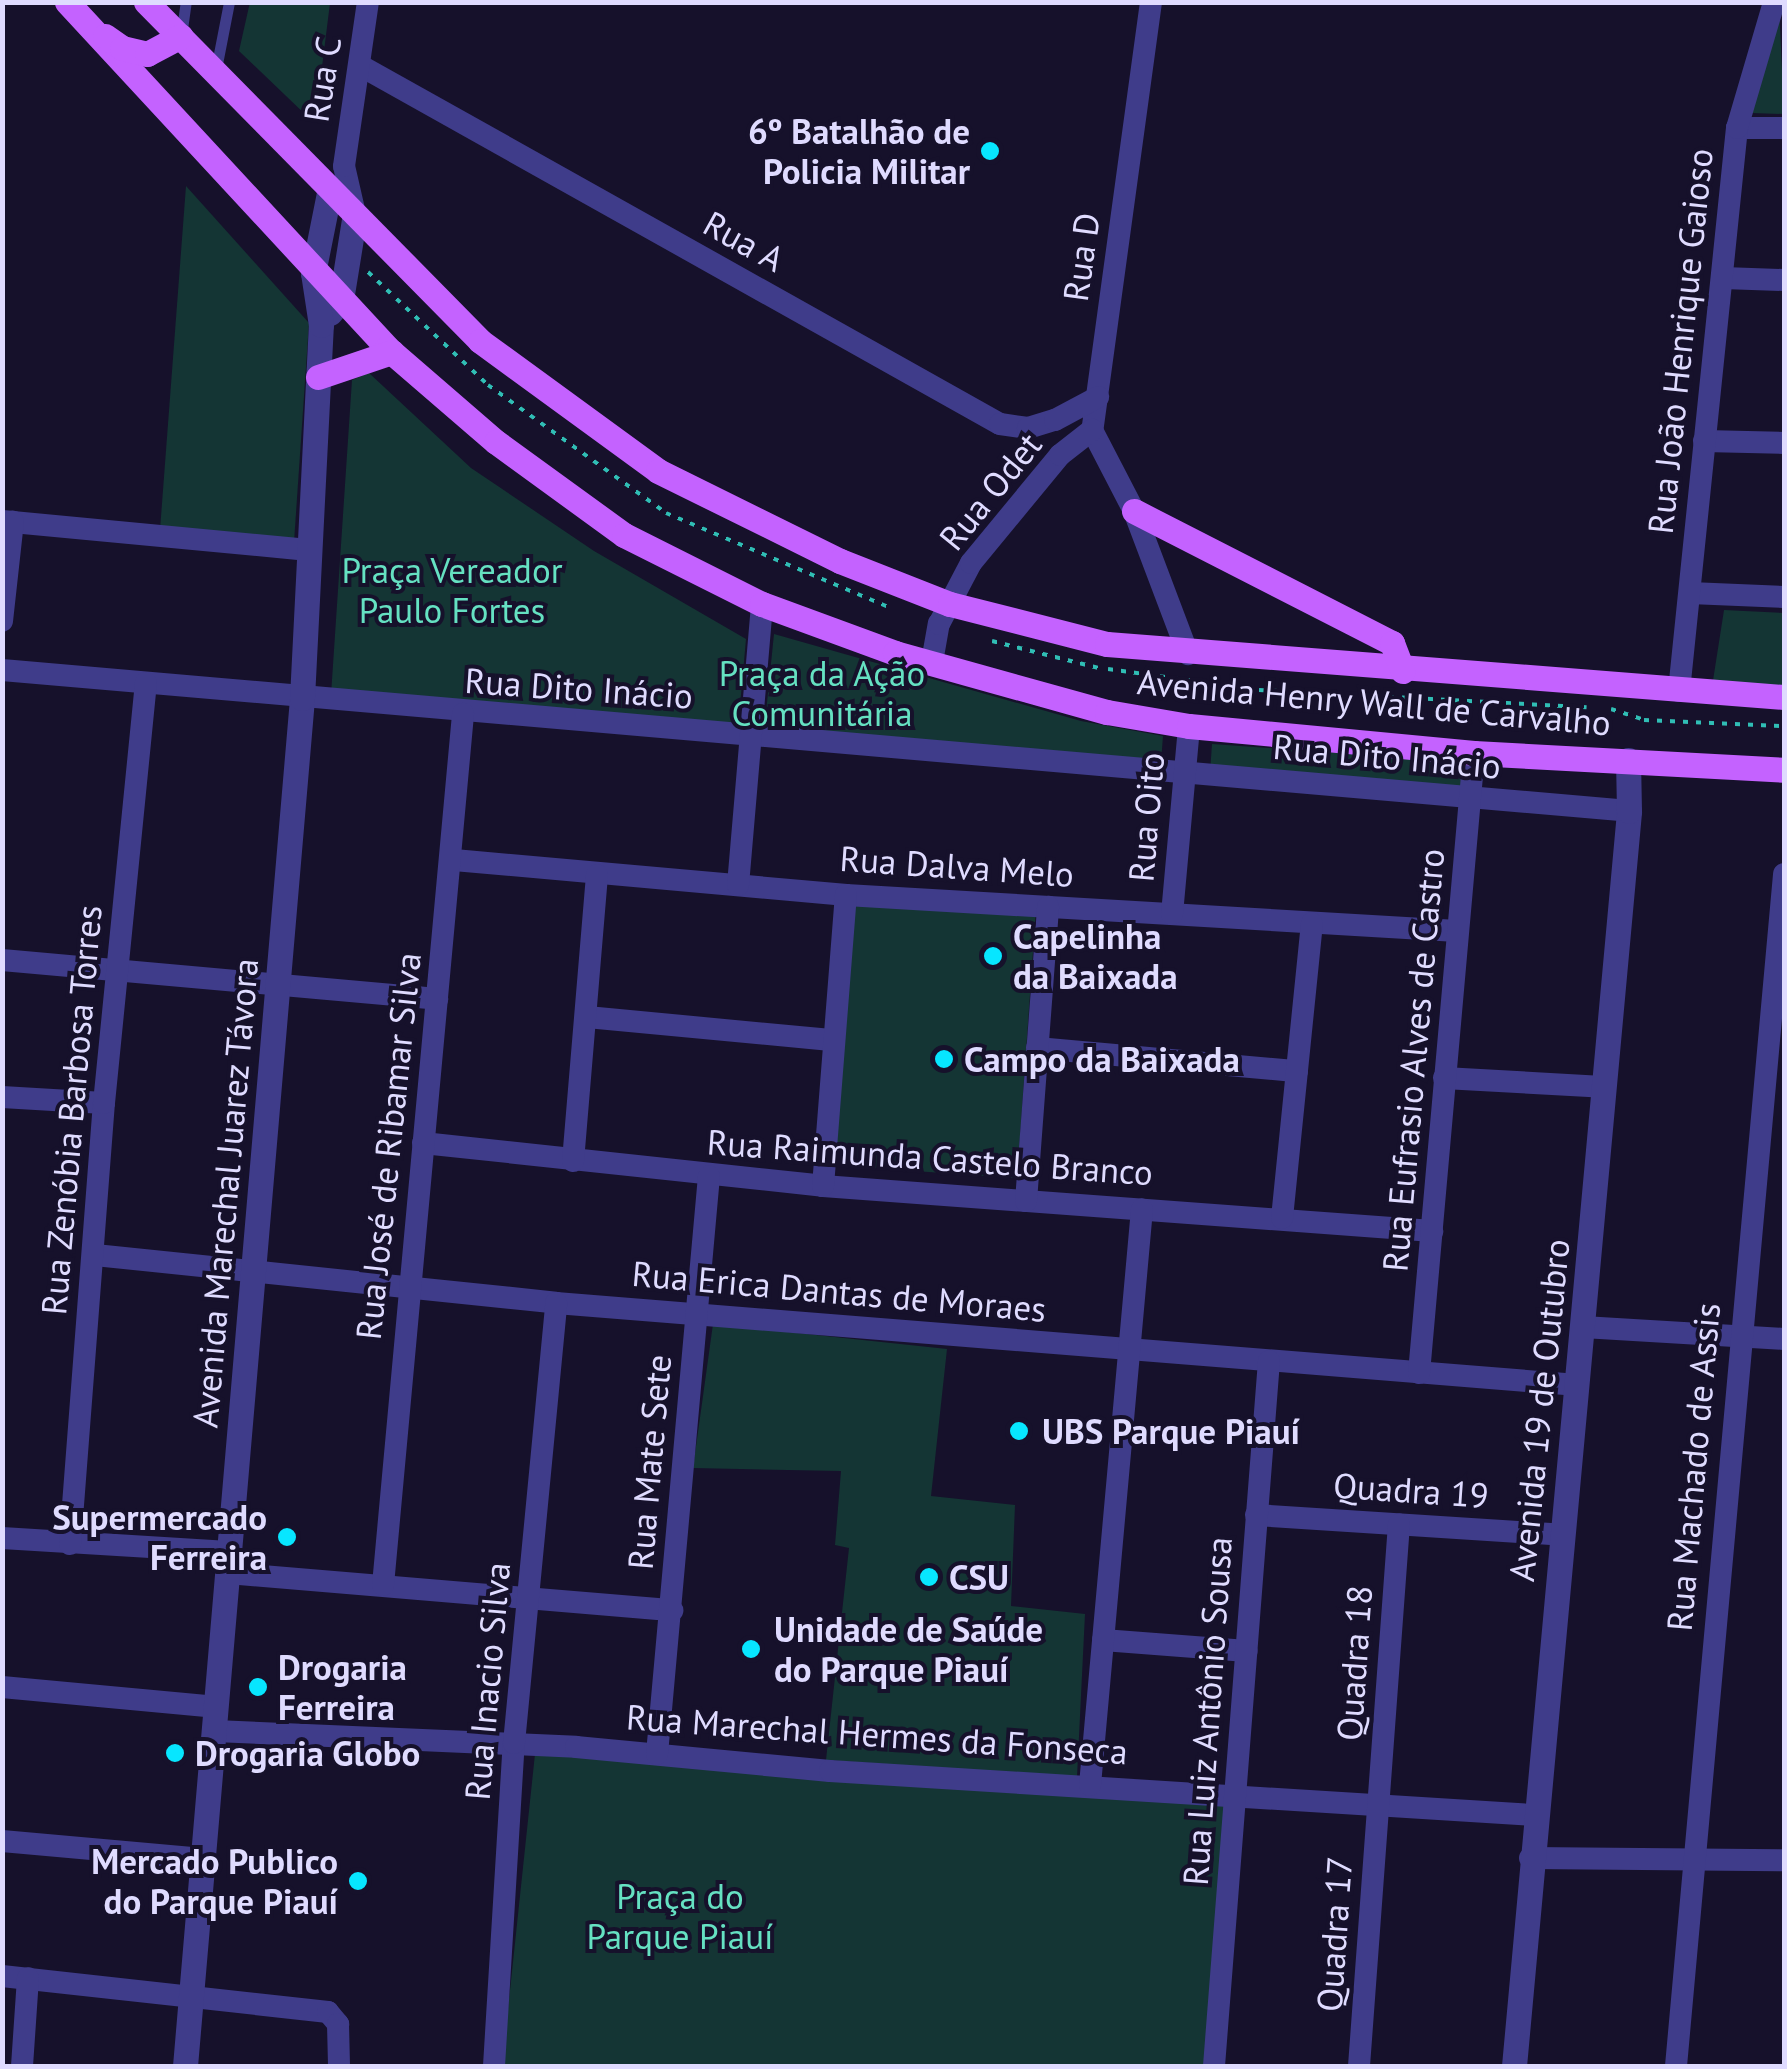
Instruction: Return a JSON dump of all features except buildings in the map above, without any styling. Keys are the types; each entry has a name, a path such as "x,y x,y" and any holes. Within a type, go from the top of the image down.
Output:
{"main road":[{"name":"Avenida Henry Wall de Carvalho","path":"146,2 480,341 596,431 702,497 950,604 1107,644 1188,654 1784,697"},
{"name":"Avenida Henry Wall de Carvalho","path":"67,3 340,300 392,352 496,442 611,526 762,604 932,662 1107,712 1190,726 1474,753 1784,770"},
{"path":"67,3 136,53 180,36"},
{"path":"318,377 392,352"},
{"path":"1134,511 1392,643 1403,671"}],"street":[{"name":"Rua C","path":"355,214 344,166 368,2"},
{"name":"Rua D","path":"1092,430 1151,2"},
{"name":"Rua João Henrique Gaioso","path":"1679,691 1737,128 1774,2"},
{"name":"Rua A","path":"361,66 1000,424 1028,428 1054,420 1098,397"},
{"path":"1737,128 1784,128"},
{"name":"Rua C","path":"330,188 344,166"},
{"path":"313,272 330,188"},
{"path":"321,325 340,300 355,214"},
{"name":"Avenida Marechal Juarez Távora","path":"185,2066 302,698 321,325 313,272"},
{"path":"1723,278 1784,280"},
{"path":"1092,430 1134,511 1188,654"},
{"name":"Rua Odet","path":"932,662 950,604 999,526 1060,455 1092,430"},
{"path":"1704,441 1784,443"},
{"path":"2,620 8,521 309,550"},
{"path":"1690,593 1784,597"},
{"path":"738,886 762,604"},
{"name":"Rua Dito Inácio","path":"2,670 463,714 1629,812"},
{"name":"Rua Zenóbia Barbosa Torres","path":"70,1544 104,1103 146,683"},
{"name":"Rua José de Ribamar Silva","path":"383,1584 408,1285 454,860 463,714"},
{"name":"Rua Oito","path":"1172,914 1190,726"},
{"name":"Rua Eufrasio Alves de Castro","path":"1420,1373 1474,753"},
{"name":"Avenida 19 de Outubro","path":"1514,2066 1530,1858 1584,1327 1629,812 1628,760"},
{"name":"Rua Dalva Melo","path":"454,860 846,895 1457,930"},
{"name":"Rua Machado de Assis","path":"1676,2066 1784,874"},
{"path":"573,1161 597,875"},
{"path":"823,1186 831,1040 846,895"},
{"path":"1026,1201 1048,907"},
{"path":"1282,1218 1312,924"},
{"path":"2,960 437,999"},
{"path":"587,1017 831,1040"},
{"path":"1037,1048 1298,1071"},
{"path":"1444,1078 1604,1087"},
{"path":"2,1098 104,1103"},
{"name":"Rua Raimunda Castelo Branco","path":"423,1143 709,1176 1432,1232"},
{"name":"Rua Mate Sete","path":"656,1754 709,1176"},
{"path":"1090,1785 1142,1209"},
{"name":"Rua Erica Dantas de Moraes","path":"95,1254 556,1303 1578,1385"},
{"name":"Rua Inacio Silva","path":"494,2066 514,1743 556,1303"},
{"path":"1584,1327 1784,1339"},
{"name":"Rua Luiz Antônio Sousa","path":"1214,2066 1238,1795 1268,1361"},
{"name":"Quadra 19","path":"1256,1515 1562,1536"},
{"name":"Quadra 18","path":"1378,1806 1399,1524"},
{"path":"2,1538 228,1562 383,1584 672,1610"},
{"path":"1103,1640 1247,1651"},
{"name":"Rua Marechal Hermes da Fonseca","path":"2,1687 216,1719 1534,1815"},
{"name":"Quadra 17","path":"1359,2066 1378,1806"},
{"path":"2,1841 203,1859"},
{"path":"1530,1858 1784,1860"},
{"path":"2,1976 328,2012 338,2024 339,2066"},
{"path":"22,2066 28,1978"}],"lane":[{"path":"180,36 186,2"},
{"path":"216,69 229,2"}],"path":[{"path":"1644,720 1784,726"}],"green space":[{"path":"250,2 330,3 318,99 309,118 239,51"},
{"path":"1779,5 1784,114 1752,113"},
{"path":"186,186 309,323 294,542 160,530"},
{"name":"Praça Vereador Paulo Fortes","path":"369,373 471,468 594,551 746,639 738,728 331,695 352,380"},
{"path":"1724,610 1784,613 1784,690 1712,687"},
{"name":"Praça da Ação Comunitária","path":"774,634 1081,721 1163,736 1161,762 764,732"},
{"path":"1212,744 1463,762 1462,789 1210,771"},
{"path":"852,902 1036,915 1017,1178 834,1165"},
{"name":"CSU","path":"713,1324 947,1349 931,1496 1015,1505 1011,1606 1085,1614 1077,1777 826,1760 849,1548 835,1545 841,1471 693,1468"},
{"name":"Praça do Parque Piauí","path":"535,1754 1238,1806 1214,2066 502,2066"}],"place":[{"name":"6º Batalhão de Policia Militar","path":"990,151"},
{"name":"Capelinha da Baixada","path":"993,956"},
{"name":"Campo da Baixada","path":"944,1059"},
{"name":"UBS Parque Piauí","path":"1019,1431"},
{"name":"Supermercado Ferreira","path":"287,1537"},
{"name":"CSU","path":"929,1577"},
{"name":"Unidade de Saúde do Parque Piauí","path":"751,1649"},
{"name":"Drogaria Ferreira","path":"258,1687"},
{"name":"Drogaria Globo","path":"175,1753"},
{"name":"Mercado Publico do Parque Piauí","path":"358,1881"}]}
